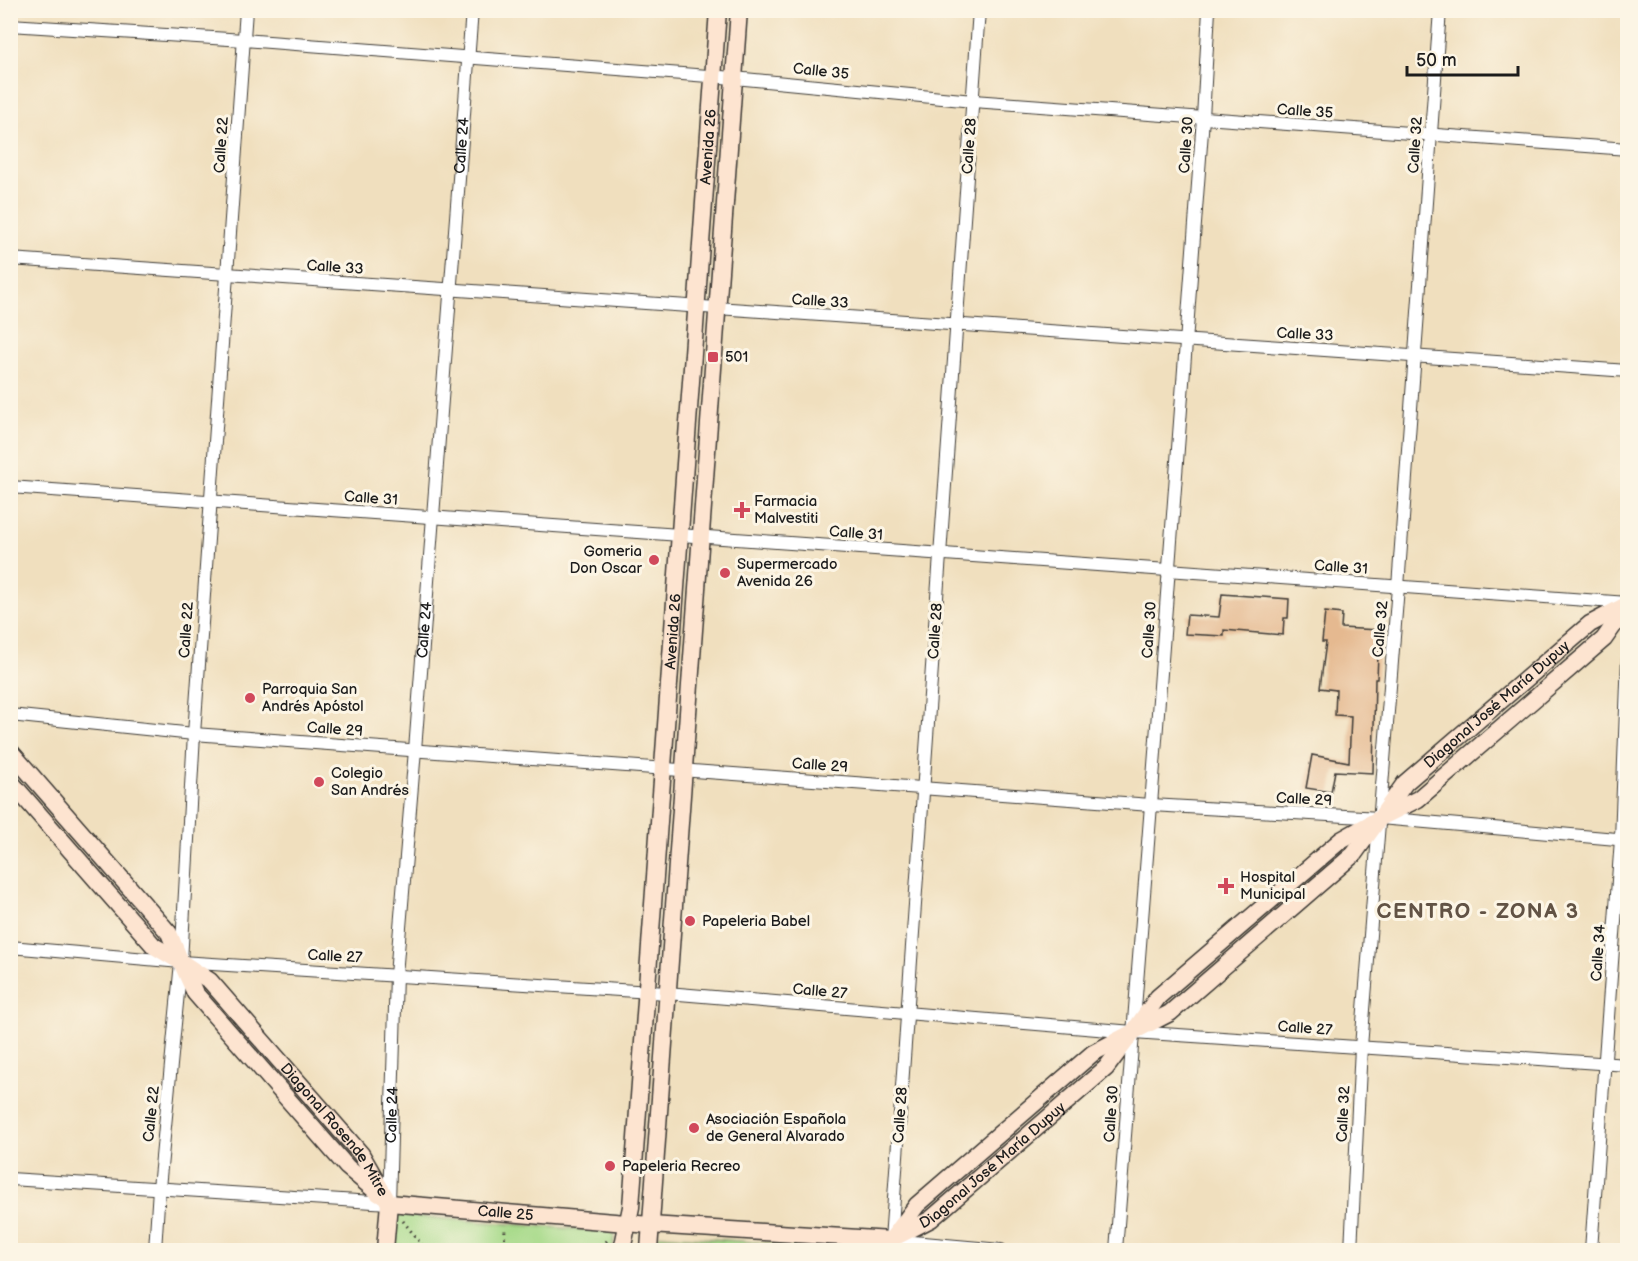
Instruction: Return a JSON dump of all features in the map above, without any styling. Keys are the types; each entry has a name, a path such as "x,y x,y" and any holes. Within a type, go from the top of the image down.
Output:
{"main road":[{"name":"Avenida 26","path":"622,1251 631,1207 718,10"},
{"name":"Avenida 26","path":"649,1251 738,10"},
{"name":"Diagonal José María Dupuy","path":"891,1245 931,1219 1097,1076 1106,1068 1132,1032 1170,1012 1354,854 1380,818 1418,799 1604,639 1628,604"},
{"path":"10,751 169,933 181,962"},
{"name":"Diagonal Rosende Mitre","path":"10,781 154,946 210,981 361,1154 388,1203"},
{"name":"Calle 25","path":"388,1203 891,1245"},
{"name":"Calle 24","path":"385,1251 388,1203"}],"street":[{"path":"10,19 11,10"},
{"name":"Calle 22","path":"155,1251 181,962 194,734 246,10"},
{"name":"Calle 24","path":"388,1203 396,975 472,10"},
{"name":"Calle 28","path":"891,1245 979,10"},
{"name":"Calle 30","path":"1116,1251 1203,118 1209,10"},
{"name":"Calle 32","path":"1351,1251 1361,1047 1398,587 1440,10"},
{"name":"Calle 35","path":"10,25 244,40 713,76 973,101 1628,149"},
{"name":"Calle 33","path":"10,259 1628,371"},
{"name":"Calle 31","path":"10,487 1628,604"},
{"name":"Calle 34","path":"1591,1251 1624,839 1628,657"},
{"name":"Calle 29","path":"10,715 194,734 1151,805 1380,818 1624,839"},
{"name":"Calle 27","path":"10,947 181,962 646,991 1132,1032 1628,1065"},
{"name":"Calle 25","path":"10,1179 388,1203"},
{"name":"Calle 25","path":"891,1245 1001,1251"}],"path":[{"path":"388,1203 426,1251"},
{"path":"504,1251 506,1213"}],"green space":[{"path":"396,1215 614,1232 613,1250 394,1250"},
{"path":"659,1235 857,1250 657,1250"}],"building":[{"path":"1222,594 1289,599 1288,618 1284,618 1283,635 1224,630 1224,636 1185,634 1187,615 1219,617"},
{"path":"1325,612 1342,614 1341,628 1379,630 1377,679 1375,679 1373,773 1335,771 1331,792 1306,788 1312,755 1349,762 1351,716 1335,715 1336,690 1320,688 1326,642 1322,642"}],"place":[{"name":"501","path":"713,357"},
{"name":"Farmacia Malvestiti","path":"742,510"},
{"name":"Gomeria Don Oscar","path":"654,560"},
{"name":"Supermercado Avenida 26","path":"725,573"},
{"name":"Parroquia San Andrés Apóstol","path":"250,698"},
{"name":"Colegio San Andrés","path":"319,782"},
{"name":"Hospital Municipal","path":"1226,886"},
{"name":"Papeleria Babel","path":"690,921"},
{"name":"Asociación Española de General Alvarado","path":"694,1128"},
{"name":"Papeleria Recreo","path":"610,1166"}],"district":[{"name":"CENTRO - ZONA 3","path":"1478,911"}]}
